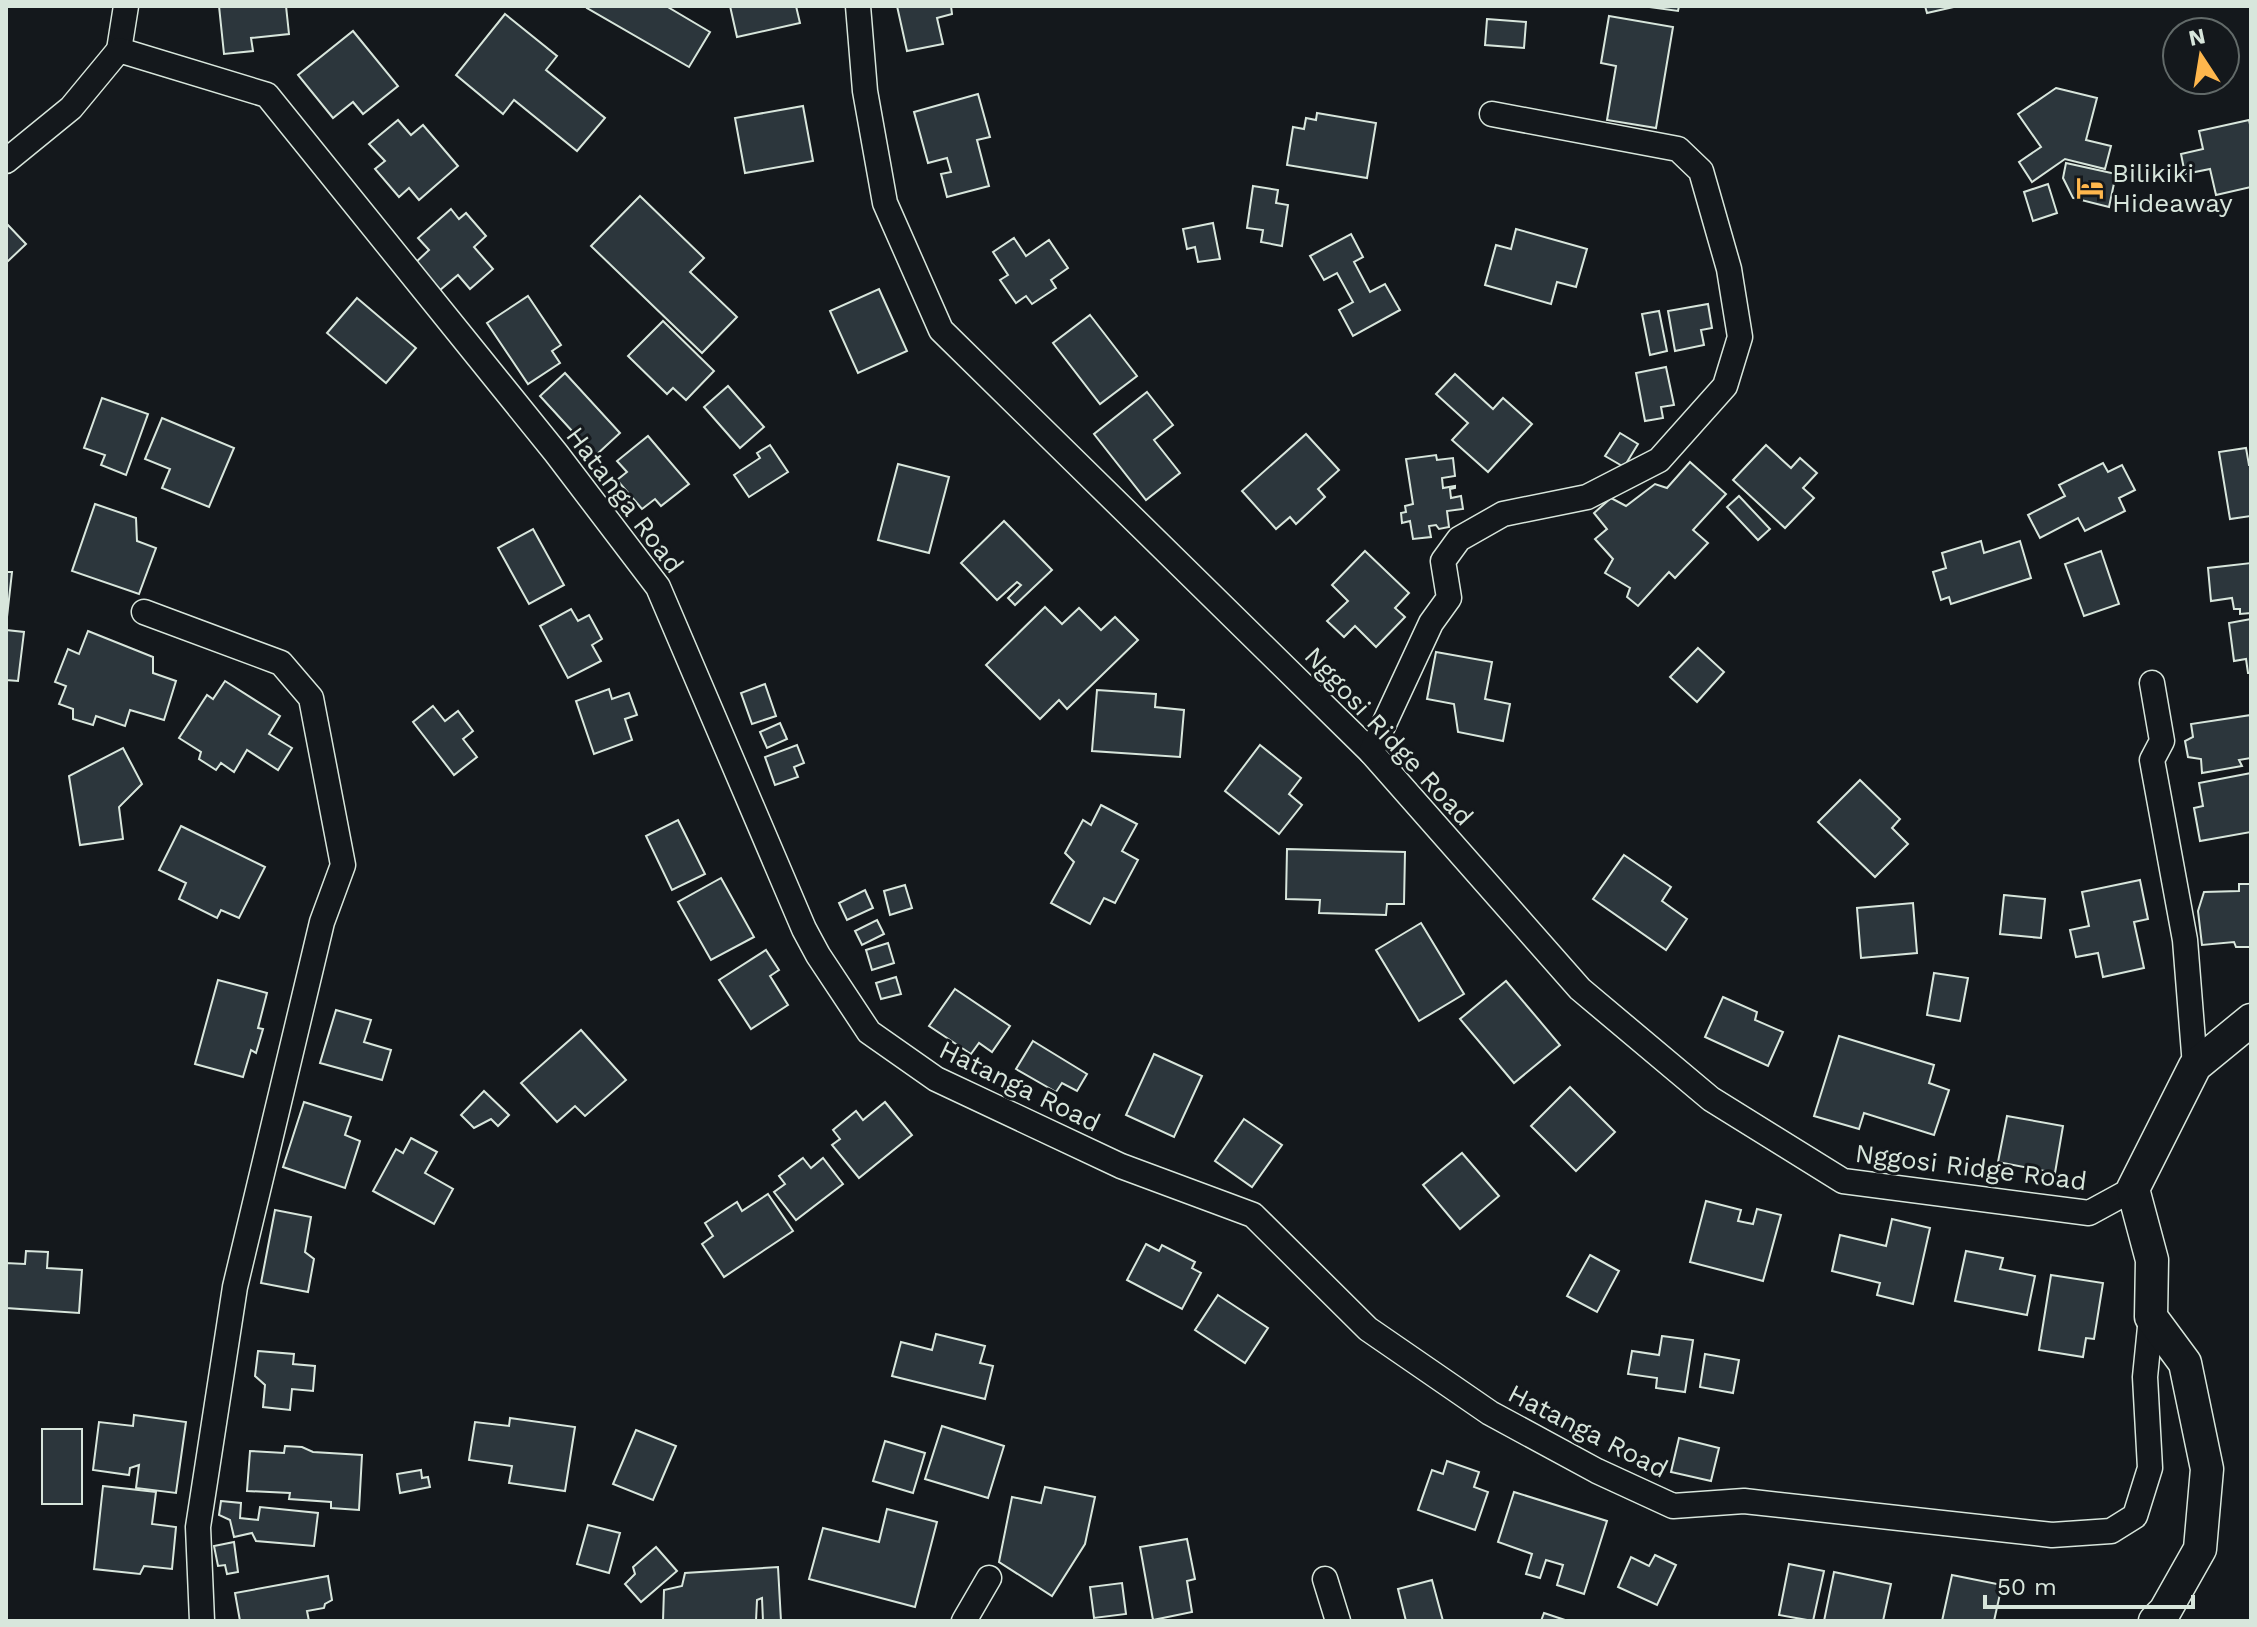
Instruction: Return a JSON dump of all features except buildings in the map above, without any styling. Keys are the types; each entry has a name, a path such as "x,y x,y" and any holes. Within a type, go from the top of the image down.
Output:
{"street":[{"path":"6,161 71,108 119,50 126,6"},
{"name":"Nggosi Ridge Road","path":"858,6 865,91 885,203 941,330 1371,752 1580,989 1711,1099 1843,1181 2089,1213 2133,1189"},
{"name":"Hatanga Road","path":"119,50 267,95 509,393 658,587 804,929 818,955 869,1032 936,1079 1121,1166 1253,1215 1368,1329 1490,1413 1597,1471 1673,1506 1744,1501 2052,1535 2111,1531 2135,1516 2150,1468 2145,1377 2151,1317"},
{"path":"1371,752 1431,623 1449,598 1443,561 1459,539 1503,514 1587,497 1659,460 1725,386 1740,337 1729,269 1701,171 1678,149 1492,114"},
{"path":"144,612 281,663 311,698 343,865 322,922 235,1287 198,1527 202,1621"},
{"path":"2152,683 2162,741 2152,760 2185,940 2195,1066"},
{"path":"2155,1621 2165,1611 2200,1549 2207,1469 2185,1363 2151,1317 2152,1260 2133,1189 2195,1066 2251,1020"},
{"path":"964,1621 989,1578"},
{"path":"1325,1579 1338,1621"}],"place":[{"name":"Bilikiki Hideaway","path":"2090,188"}]}
